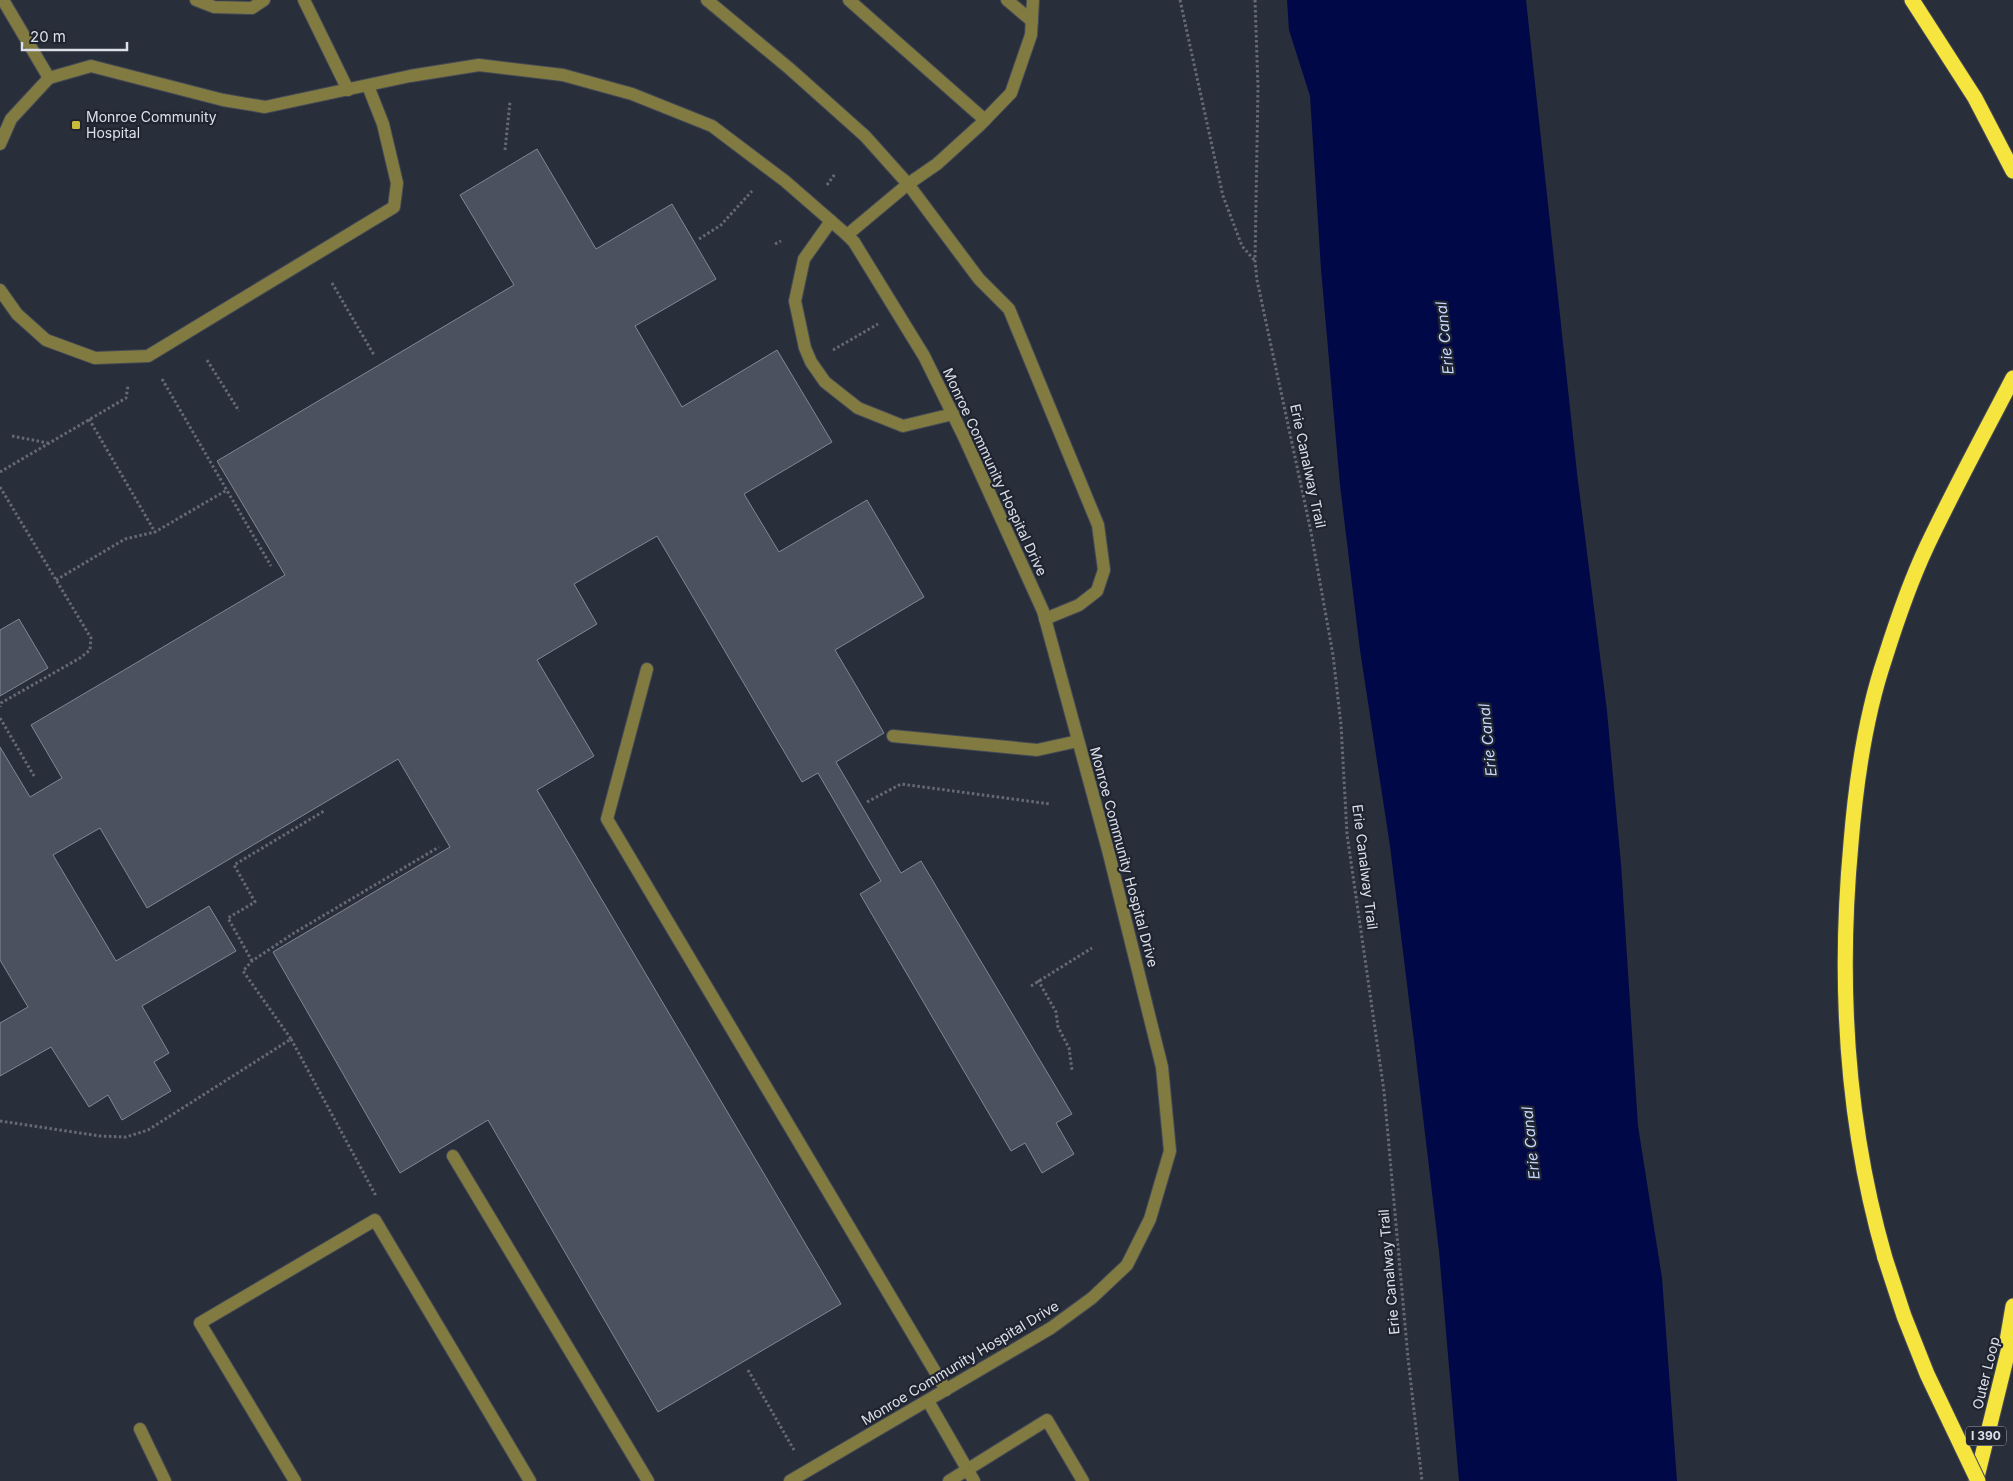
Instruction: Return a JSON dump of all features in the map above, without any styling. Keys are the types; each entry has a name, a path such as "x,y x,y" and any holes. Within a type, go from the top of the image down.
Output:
{"highway":[{"path":"1912,0 1975,98 2013,171"},
{"path":"1977,1481 1927,1374 1904,1316 1875,1226 1861,1160 1849,1069 1845,965 1846,909 1854,806 1871,707 1884,660 1926,548 1959,480 2012,380"},
{"path":"1998,1391 2013,1306"},
{"name":"Outer Loop","path":"1977,1481 2013,1331"}],"street":[{"path":"0,144 10,119 49,78 3,0"},
{"path":"196,0 214,7 252,8 264,0"},
{"path":"304,0 348,90"},
{"path":"707,0 790,69 865,136 908,184 979,279 1009,309 1098,525 1104,570 1097,591 1079,605 1045,619"},
{"path":"849,0 985,120"},
{"path":"1006,0 1032,21"},
{"path":"847,235 908,184 937,164 1011,93 1031,35 1033,0"},
{"name":"Monroe Community Hospital Drive","path":"49,78 91,66 223,100 265,107 410,76 479,65 563,75 632,94 712,126 785,181 847,235 854,242 924,356 953,414 1045,619 1108,850 1162,1067 1170,1151 1150,1219 1127,1265 1092,1298 1051,1328 790,1481"},
{"path":"0,290 18,314 46,340 95,358 148,356 394,207 397,183 383,124 368,86"},
{"path":"831,221 804,259 795,301 805,348 811,362 825,382 858,408 903,426 953,414"},
{"path":"647,669 607,819 946,1390"},
{"path":"892,736 1037,750 1078,741"},
{"path":"453,1156 648,1481"},
{"path":"295,1481 200,1323 375,1220 530,1481"},
{"path":"928,1401 971,1476"},
{"path":"949,1481 971,1476 1047,1420 1083,1481"},
{"path":"140,1430 165,1481"}],"path":[{"path":"1180,0 1223,196 1242,246 1255,261"},
{"name":"Erie Canalway Trail","path":"1254,0 1258,87 1255,261 1260,301 1304,494 1333,655 1340,725 1347,834 1384,1091 1408,1358 1422,1481"},
{"path":"505,150 510,102"},
{"path":"826,185 835,174"},
{"path":"699,239 721,225 752,191"},
{"path":"775,244 782,241"},
{"path":"332,283 374,355"},
{"path":"826,354 898,313"},
{"path":"207,360 239,411"},
{"path":"162,379 271,566"},
{"path":"0,472 126,398 128,386"},
{"path":"89,419 155,532"},
{"path":"12,436 49,443"},
{"path":"0,487 91,638 90,650 80,658 1,703 0,707"},
{"path":"56,580 126,539 155,532 227,490"},
{"path":"0,718 34,776"},
{"path":"867,802 901,784 1050,804"},
{"path":"252,961 228,918 255,902 234,865 324,811"},
{"path":"375,1220 375,1194 291,1039 243,971 252,961 294,933 439,847"},
{"path":"1031,986 1092,948"},
{"path":"1038,980 1056,1012 1058,1027 1069,1048 1072,1070"},
{"path":"0,1121 100,1136 126,1137 148,1130 291,1039"},
{"path":"748,1370 807,1472"}],"water":[{"name":"Erie Canal","path":"1287,0 1526,0 1577,473 1607,711 1621,864 1638,1126 1662,1278 1677,1481 1459,1481 1439,1251 1414,1041 1390,846 1360,650 1340,485 1321,269 1310,96 1289,30"}],"building":[{"path":"537,149 596,249 672,204 716,279 635,326 682,407 777,350 832,442 744,494 779,552 867,500 924,597 835,650 884,733 836,762 901,873 921,861 1072,1114 1056,1123 1074,1154 1042,1173 1025,1143 1011,1151 860,894 881,881 818,773 802,782 657,536 574,584 597,624 537,660 594,756 537,790 841,1304 658,1412 488,1120 400,1173 273,952 450,847 398,759 147,908 100,828 53,855 116,961 209,906 236,951 142,1006 169,1053 154,1062 171,1091 122,1120 108,1095 89,1107 51,1047 0,1076 0,1023 28,1007 0,960 0,747 30,797 62,778 31,725 285,575 217,461 514,285 460,195"},
{"path":"19,619 48,668 0,696 0,630"}],"place":[{"name":"Monroe Community Hospital","path":"76,125"}]}
